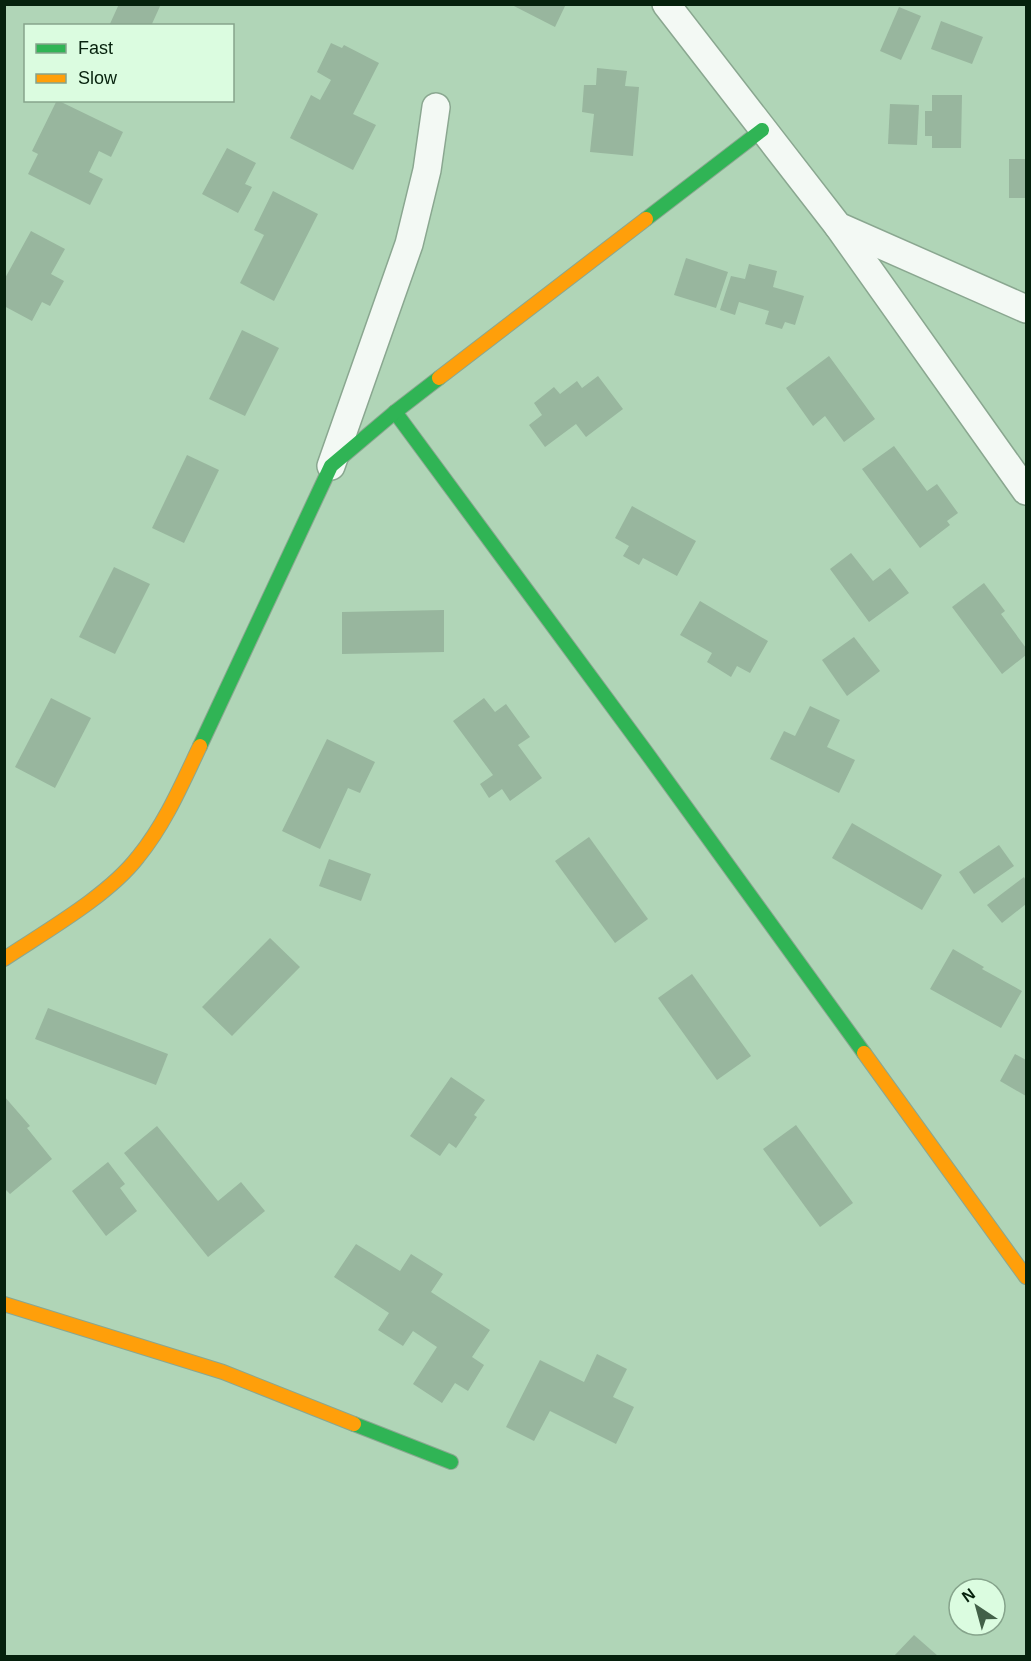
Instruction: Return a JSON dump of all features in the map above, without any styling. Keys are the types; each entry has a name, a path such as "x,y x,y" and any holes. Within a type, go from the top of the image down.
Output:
{"street":[{"path":"666,4 838,226 1026,491"},
{"path":"4,959 105,890 138,858 170,810 331,466 409,244 427,170 436,106"},
{"path":"331,466 395,412 762,130"},
{"path":"838,226 1026,309"},
{"path":"395,412 646,752 1026,1277"},
{"path":"4,1304 223,1372 451,1462"}],"building":[{"path":"119,4 161,4 152,24 110,24"},
{"path":"510,4 566,4 555,27"},
{"path":"899,7 921,16 901,60 880,51"},
{"path":"941,21 983,37 972,64 931,49"},
{"path":"331,43 342,48 344,45 379,63 353,114 376,125 353,170 290,138 311,95 320,100 331,80 317,72"},
{"path":"597,68 627,71 625,86 639,87 633,156 590,152 594,114 582,112 584,85 596,85"},
{"path":"932,95 962,95 961,148 932,148 932,136 925,136 925,111 932,111"},
{"path":"56,102 61,102 123,132 111,157 99,151 89,172 103,179 90,205 28,174 38,154 32,151"},
{"path":"890,104 919,105 917,145 888,144"},
{"path":"227,148 256,163 245,184 252,187 238,213 202,194"},
{"path":"1009,159 1026,159 1026,198 1009,198"},
{"path":"273,191 318,214 274,301 240,283 264,235 254,230"},
{"path":"31,231 65,249 51,274 64,281 50,306 42,302 32,321 4,306 4,280"},
{"path":"686,258 728,272 716,308 674,295"},
{"path":"749,264 777,271 773,287 804,296 795,325 785,322 782,329 765,324 769,311 739,302 735,315 720,310 731,276 745,279"},
{"path":"242,330 279,348 245,416 209,399"},
{"path":"829,356 875,419 844,442 825,416 813,426 786,388"},
{"path":"598,376 623,409 586,437 576,424 545,447 529,425 542,415 534,403 554,387 560,394 577,381 582,388"},
{"path":"894,446 927,491 937,484 958,513 947,521 950,525 920,548 862,469"},
{"path":"187,455 219,470 184,543 152,528"},
{"path":"632,506 696,541 677,576 643,558 639,565 623,556 629,546 615,538"},
{"path":"851,553 873,581 890,568 909,593 869,622 830,569"},
{"path":"114,567 150,584 115,654 79,637"},
{"path":"984,583 1005,611 1001,614 1026,648 1026,655 1002,674 952,607"},
{"path":"700,601 768,641 750,673 737,666 731,677 707,662 712,653 680,635"},
{"path":"444,610 444,652 342,654 342,612"},
{"path":"854,637 880,671 847,696 822,660"},
{"path":"51,698 91,718 55,788 15,767"},
{"path":"484,698 495,712 506,704 530,737 518,745 542,778 510,801 502,789 489,798 480,784 493,775 453,721"},
{"path":"810,706 840,720 827,747 855,760 839,793 770,759 784,731 795,736"},
{"path":"327,739 375,762 360,793 348,788 320,849 282,831"},
{"path":"852,823 942,875 922,910 832,858"},
{"path":"589,837 648,919 615,943 555,861"},
{"path":"999,845 1014,866 974,894 959,872"},
{"path":"329,859 371,874 361,901 319,886"},
{"path":"1024,877 1026,904 1002,923 987,905"},
{"path":"270,938 300,967 232,1036 202,1007"},
{"path":"953,949 984,967 982,969 1022,991 1001,1028 930,989"},
{"path":"692,974 751,1056 717,1080 658,998"},
{"path":"48,1008 168,1054 156,1085 35,1039"},
{"path":"1015,1054 1026,1060 1026,1096 1000,1081"},
{"path":"451,1077 485,1100 474,1115 477,1117 456,1148 449,1143 440,1156 410,1136"},
{"path":"4,1096 30,1126 27,1128 52,1159 10,1194 4,1188"},
{"path":"796,1125 853,1203 820,1227 763,1149"},
{"path":"157,1126 218,1201 241,1182 265,1211 208,1257 124,1153"},
{"path":"108,1162 125,1184 120,1188 137,1211 106,1236 72,1191"},
{"path":"356,1244 400,1271 411,1254 443,1274 431,1292 490,1330 472,1357 484,1365 468,1391 455,1383 442,1403 413,1384 437,1347 413,1331 403,1346 378,1330 389,1313 334,1277"},
{"path":"597,1354 627,1369 613,1397 634,1407 616,1444 550,1411 534,1441 506,1427 540,1360 584,1382"},
{"path":"914,1635 938,1656 894,1656"}],"traffic: fast":[{"path":"646,219 762,130"},
{"path":"200,746 331,466 439,378"},
{"path":"395,412 646,752 864,1053"},
{"path":"354,1424 451,1462"}],"traffic: slow":[{"path":"439,378 646,219"},
{"path":"4,959 76,912 110,885 138,857 165,817 200,746"},
{"path":"864,1053 1026,1277"},
{"path":"4,1304 223,1372 354,1424"}]}
